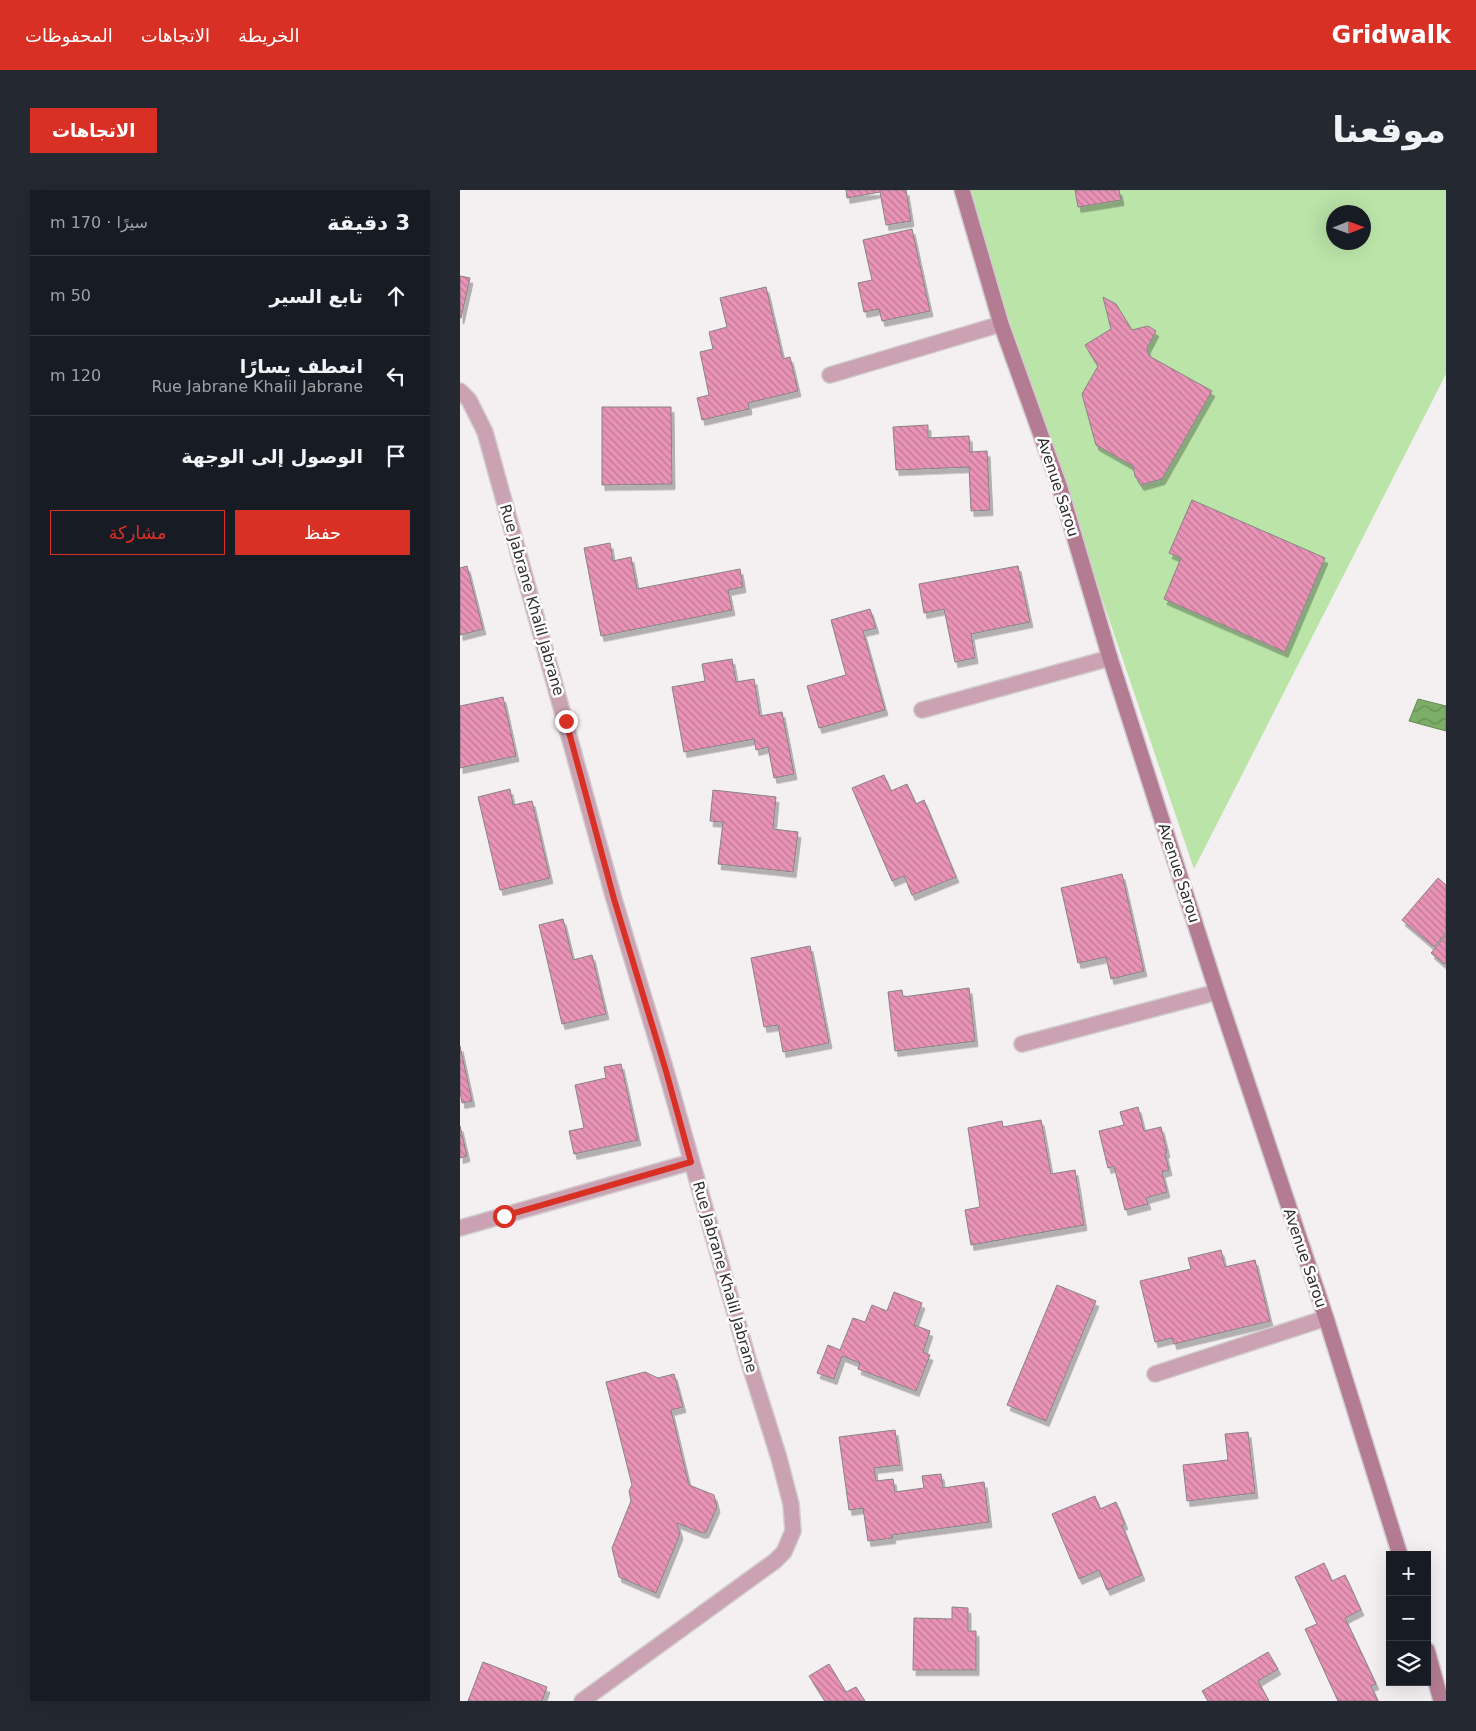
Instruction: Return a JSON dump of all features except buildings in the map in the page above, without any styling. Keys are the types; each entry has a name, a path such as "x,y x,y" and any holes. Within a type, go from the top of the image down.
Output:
{"street":[{"name":"Avenue Sarou","path":"962,190 1001,324 1060,488 1110,658 1217,992 1326,1318 1399,1551"},
{"path":"830,375 1001,324"},
{"name":"Rue Jabrane Khalil Jabrane","path":"460,391 469,400 485,432 614,899 666,1071 750,1366 780,1458 791,1504 793,1531 784,1552 775,1561 582,1701"},
{"path":"922,710 1110,658"},
{"path":"1022,1044 1217,992"},
{"path":"460,1228 691,1162"},
{"path":"1155,1374 1326,1318"},
{"path":"1431,1664 1441,1698"}],"shaded area":[{"path":"963,190 1446,190 1446,374 1194,869"}],"water":[{"path":"1418,699 1446,706 1446,731 1409,721"}],"route":[{"path":"504,1216 691,1162 666,1071 614,899 566,721"}]}
